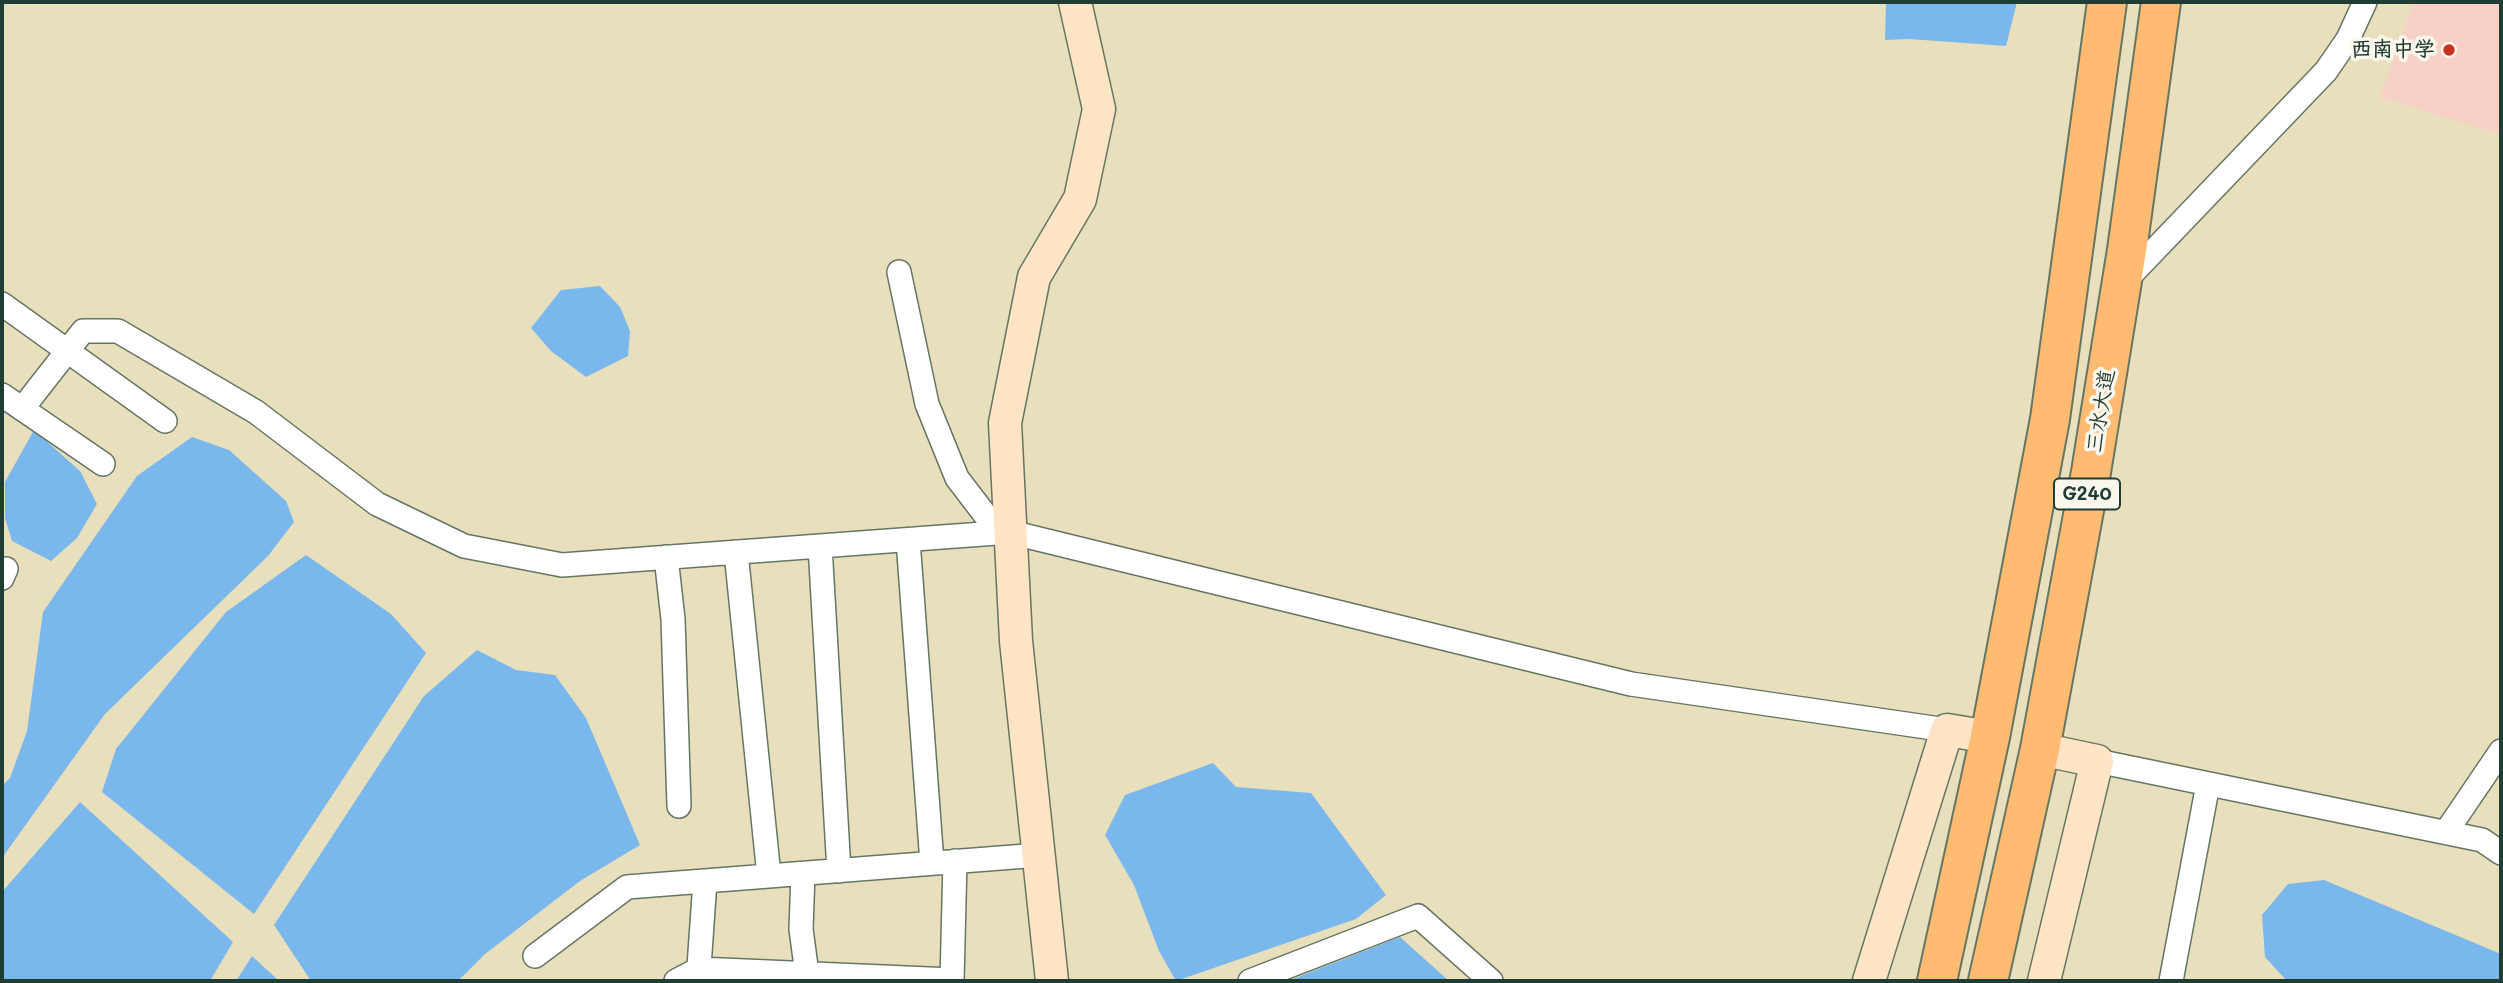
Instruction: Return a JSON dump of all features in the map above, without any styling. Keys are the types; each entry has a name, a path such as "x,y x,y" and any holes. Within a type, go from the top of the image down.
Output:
{"highway":[{"name":"G240","path":"1937,981 1990,737 2050,419 2106,2"},
{"name":"三水大道","path":"1988,981 2040,749 2091,472 2121,286 2161,2"}],"main road":[{"path":"1052,981 1004,533 1005,423 1034,277 1080,199 1099,109 1075,2"},
{"path":"1869,981 1947,730 1990,737"},
{"path":"2040,749 2097,761 2044,981"}],"street":[{"path":"2121,286 2326,71 2348,39 2365,2"},
{"path":"899,272 927,404 957,478 1004,533"},
{"path":"2,304 165,421"},
{"path":"22,410 83,331 118,331 256,412 377,504 464,545 562,565 1004,533 1631,684 1947,730"},
{"path":"2,395 103,464"},
{"path":"908,540 932,863"},
{"path":"820,546 839,871"},
{"path":"736,552 769,876"},
{"path":"666,557 673,619 679,806"},
{"path":"2446,832 2501,751"},
{"path":"2097,761 2482,840 2501,853"},
{"path":"2171,981 2208,784"},
{"path":"535,956 626,887 1039,855"},
{"path":"676,981 698,975 807,974 952,981 955,861"},
{"path":"803,873 801,929 807,974"},
{"path":"698,975 705,881"},
{"path":"1250,981 1418,916 1491,981"}],"shaded area":[{"name":"西南中学","path":"2414,2 2501,2 2501,135 2380,97"}],"water":[{"path":"1886,2 2017,2 2006,46 1910,39 1885,40"},
{"path":"600,286 620,307 630,331 628,356 586,377 551,351 531,328 561,290"},
{"path":"34,430 80,471 97,504 77,538 51,561 12,541 5,518 5,482"},
{"path":"192,437 229,450 286,501 294,522 268,556 105,714 2,858 2,786 10,778 27,731 43,612 137,476"},
{"path":"306,555 391,614 426,653 254,914 102,792 116,749 226,612"},
{"path":"477,650 516,670 555,675 586,718 640,845 580,881 485,954 458,981 311,981 274,925 424,696"},
{"path":"1213,763 1236,787 1311,793 1386,895 1356,919 1176,981 1159,951 1134,885 1105,835 1125,795"},
{"path":"80,802 233,942 210,981 2,980 2,892"},
{"path":"2324,880 2501,954 2501,981 2287,981 2265,957 2262,915 2288,884"},
{"path":"1400,937 1449,981 1288,981"},
{"path":"252,956 279,981 236,981"}],"place":[{"name":"西南中学","path":"2449,50"}]}
